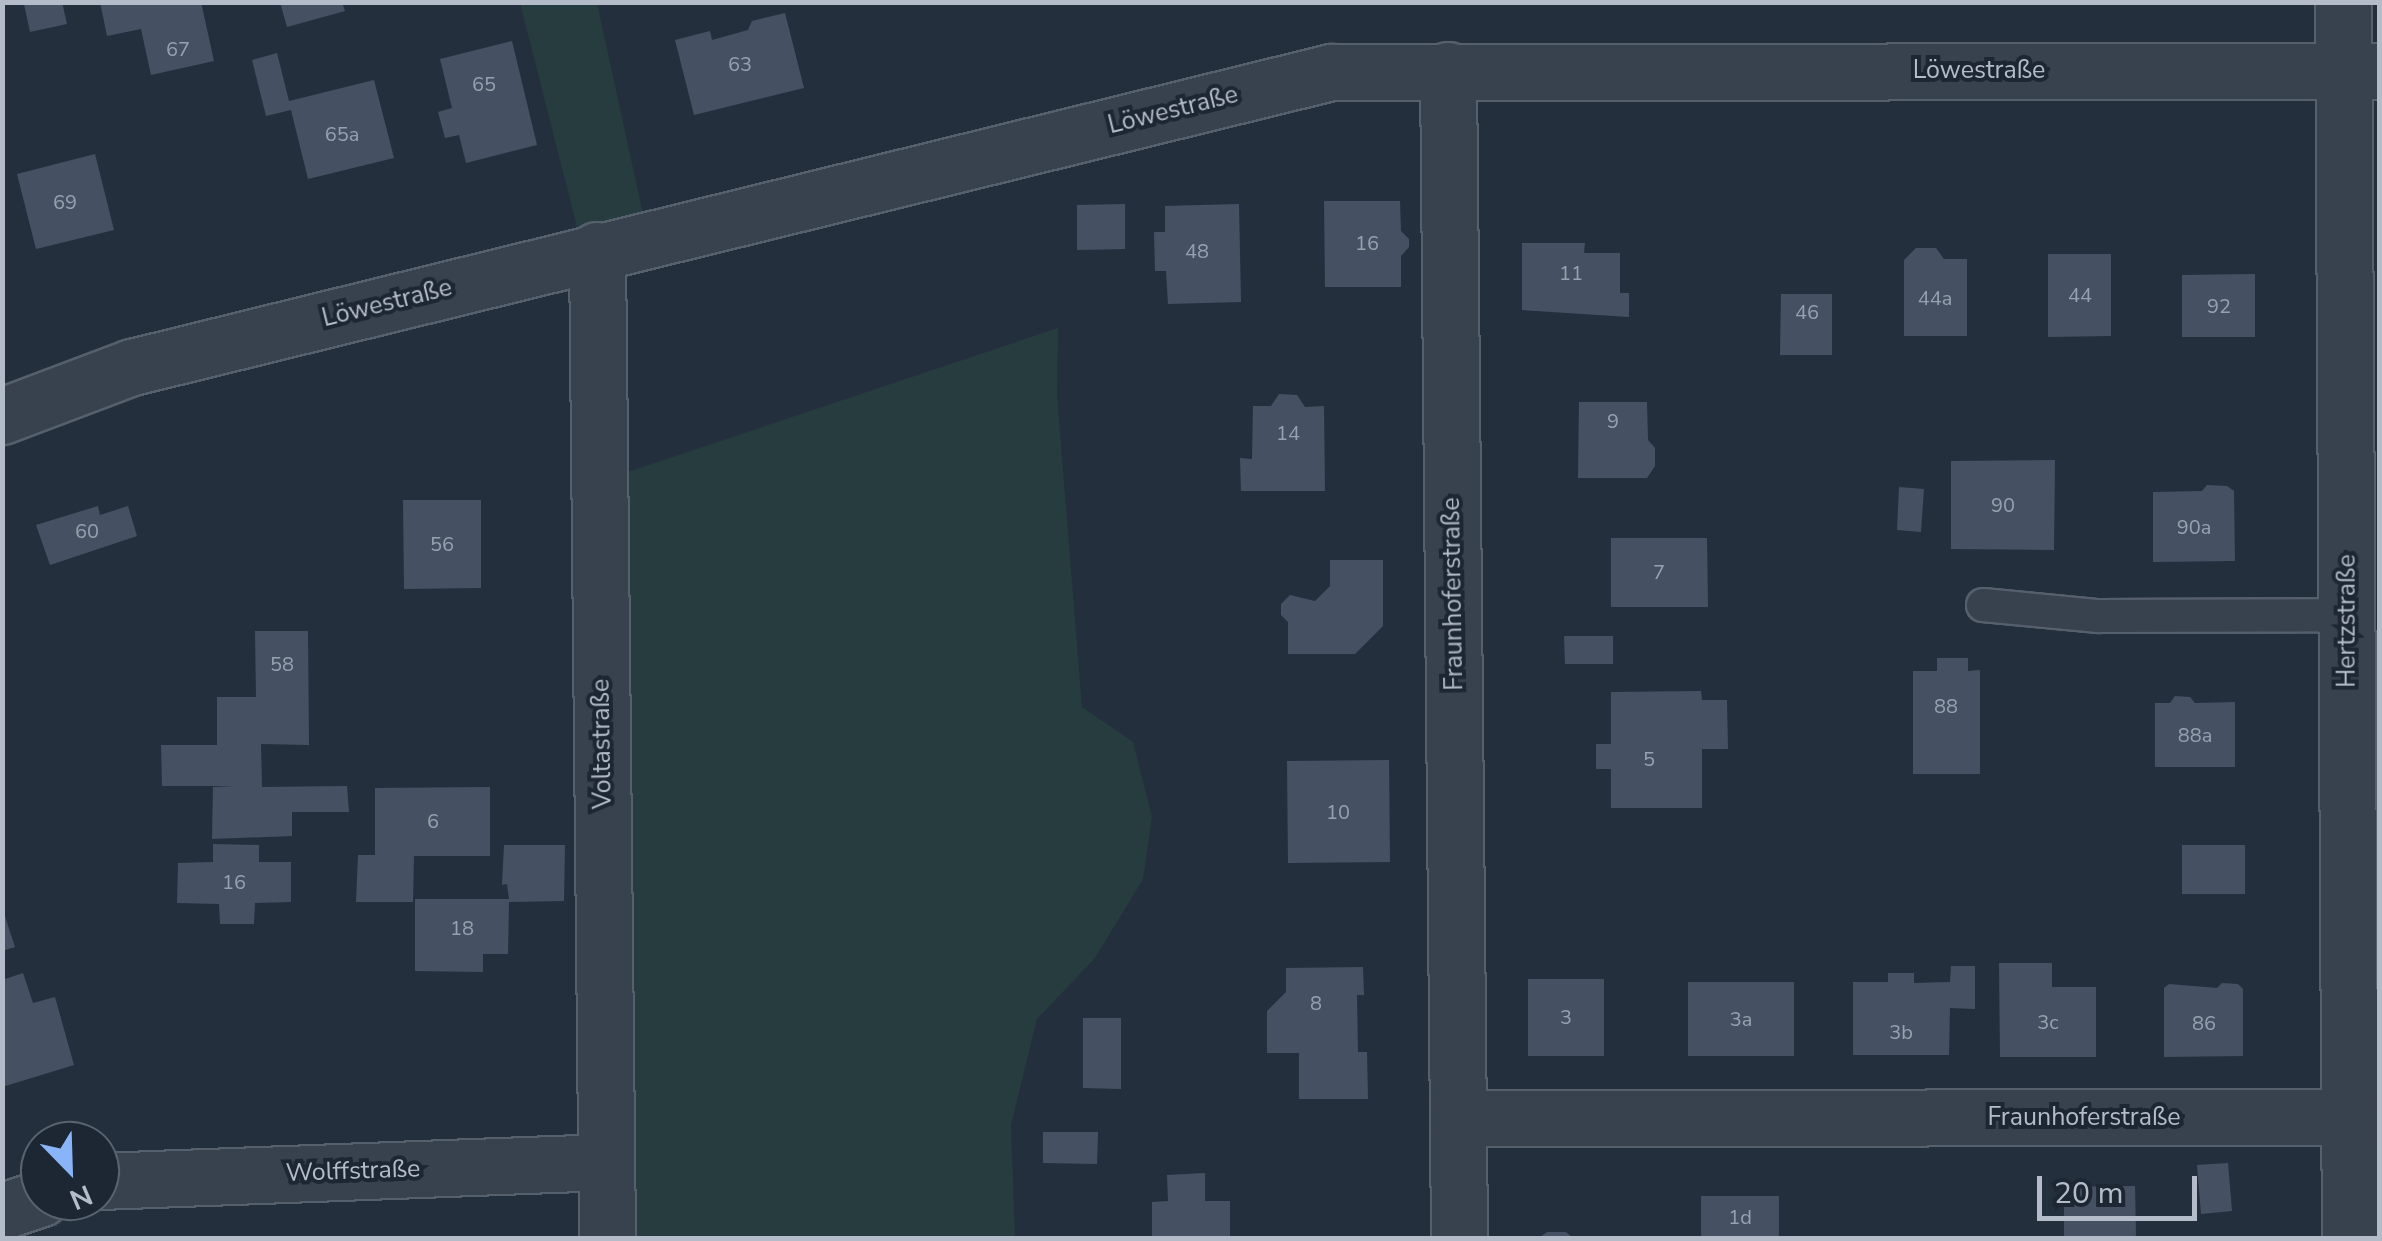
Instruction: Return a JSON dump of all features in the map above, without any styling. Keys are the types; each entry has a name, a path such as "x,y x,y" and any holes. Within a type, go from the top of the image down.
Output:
{"street":[{"name":"Hertzstraße","path":"2344,2 2362,70 2347,615 2360,1129 2350,1238"},
{"name":"Fraunhoferstraße","path":"1448,70 1459,1238"},
{"name":"Löwestraße","path":"2,416 132,367 1332,72 2362,70"},
{"name":"Voltastraße","path":"597,250 607,1238"},
{"name":"Fraunhoferstraße","path":"1458,1118 2360,1129"},
{"name":"Wolffstraße","path":"120,1180 606,1162"}],"lane":[{"path":"1983,605 2098,616 2347,615"}],"green space":[{"path":"520,3 597,3 643,214 578,231"},
{"path":"1058,328 1057,395 1082,707 1133,742 1152,817 1143,879 1095,958 1037,1019 1011,1125 1015,1238 613,1238 607,479"}],"building":[{"path":"62,2 67,24 30,32 24,4"},
{"path":"100,2 201,2 214,61 151,75 141,29 107,36"},
{"path":"280,2 342,2 345,11 287,27"},
{"path":"785,13 804,88 694,115 675,40 710,31 712,40 748,30 752,21"},
{"path":"512,41 537,145 466,163 459,135 445,138 438,112 452,108 440,59"},
{"path":"277,53 289,101 374,80 394,158 308,179 291,110 266,116 252,60"},
{"path":"95,154 114,230 36,249 17,174"},
{"path":"1324,201 1400,201 1401,231 1409,239 1409,247 1401,256 1401,287 1325,287"},
{"path":"1125,204 1125,249 1077,250 1077,205"},
{"path":"1239,204 1241,302 1168,304 1166,271 1155,271 1154,232 1165,232 1165,206"},
{"path":"1522,243 1585,243 1584,253 1620,253 1620,293 1629,293 1629,317 1522,310"},
{"path":"1916,248 1936,248 1944,259 1967,259 1967,336 1904,336 1904,260"},
{"path":"2048,254 2111,254 2111,336 2048,337"},
{"path":"2255,274 2255,337 2182,337 2182,275"},
{"path":"1781,294 1832,294 1832,355 1780,355"},
{"path":"1279,394 1297,395 1305,407 1324,406 1325,491 1241,491 1240,458 1252,459 1253,406 1271,406"},
{"path":"1579,402 1647,402 1648,440 1655,448 1655,466 1647,478 1578,478"},
{"path":"2055,460 2054,550 1951,549 1951,461"},
{"path":"2207,485 2227,486 2234,491 2235,561 2153,562 2153,492 2202,491"},
{"path":"1899,487 1924,489 1921,532 1897,530"},
{"path":"403,500 481,500 481,588 404,589"},
{"path":"98,506 100,515 128,506 137,536 50,565 36,525"},
{"path":"1611,538 1707,538 1708,607 1611,607"},
{"path":"1330,560 1383,560 1383,626 1355,654 1288,654 1288,622 1281,615 1281,604 1290,595 1315,601 1330,586"},
{"path":"255,631 308,631 309,745 261,744 262,787 347,786 349,812 292,812 292,836 212,839 213,787 236,786 162,786 161,745 217,745 217,697 256,697"},
{"path":"1564,636 1613,636 1613,664 1565,664"},
{"path":"1937,658 1968,658 1968,671 1980,670 1980,774 1913,774 1913,671 1937,671"},
{"path":"1701,691 1702,700 1727,700 1728,749 1702,749 1702,808 1611,808 1611,769 1596,769 1596,744 1611,744 1611,692"},
{"path":"2175,696 2190,697 2195,703 2235,702 2235,767 2155,767 2155,703 2170,703"},
{"path":"1389,760 1390,862 1288,863 1287,761"},
{"path":"490,787 490,856 414,856 413,902 356,902 358,855 375,855 375,788"},
{"path":"213,844 259,845 259,862 291,862 291,902 255,903 254,924 220,924 219,904 177,903 178,863 213,862"},
{"path":"504,845 565,845 564,901 509,902 508,954 483,954 483,972 415,971 415,899 509,899 507,884 502,885"},
{"path":"2182,845 2245,845 2245,894 2182,894"},
{"path":"2,907 15,947 2,951"},
{"path":"1999,963 2052,963 2052,987 2096,987 2096,1057 2000,1057"},
{"path":"1951,966 1975,966 1975,1009 1950,1008 1949,1055 1853,1055 1853,982 1888,982 1888,973 1914,973 1914,983 1950,982"},
{"path":"1363,967 1364,995 1357,995 1358,1052 1367,1052 1368,1099 1299,1099 1299,1053 1267,1053 1267,1011 1286,992 1286,968"},
{"path":"23,973 33,1003 55,997 74,1065 2,1087 2,980"},
{"path":"1528,979 1604,979 1604,1056 1528,1056"},
{"path":"1688,982 1794,982 1794,1056 1688,1056"},
{"path":"2222,983 2238,984 2243,989 2243,1056 2164,1057 2164,988 2169,984 2217,988"},
{"path":"1083,1018 1121,1018 1121,1089 1083,1088"},
{"path":"1043,1132 1098,1132 1097,1164 1043,1163"},
{"path":"2228,1163 2232,1211 2201,1214 2197,1165"},
{"path":"1205,1173 1205,1201 1230,1201 1230,1238 1152,1238 1152,1202 1168,1201 1167,1175"},
{"path":"2135,1186 2136,1238 2064,1238 2064,1187"},
{"path":"1701,1196 1779,1196 1779,1238 1701,1238"},
{"path":"1547,1232 1566,1232 1573,1238 1539,1238"}]}
